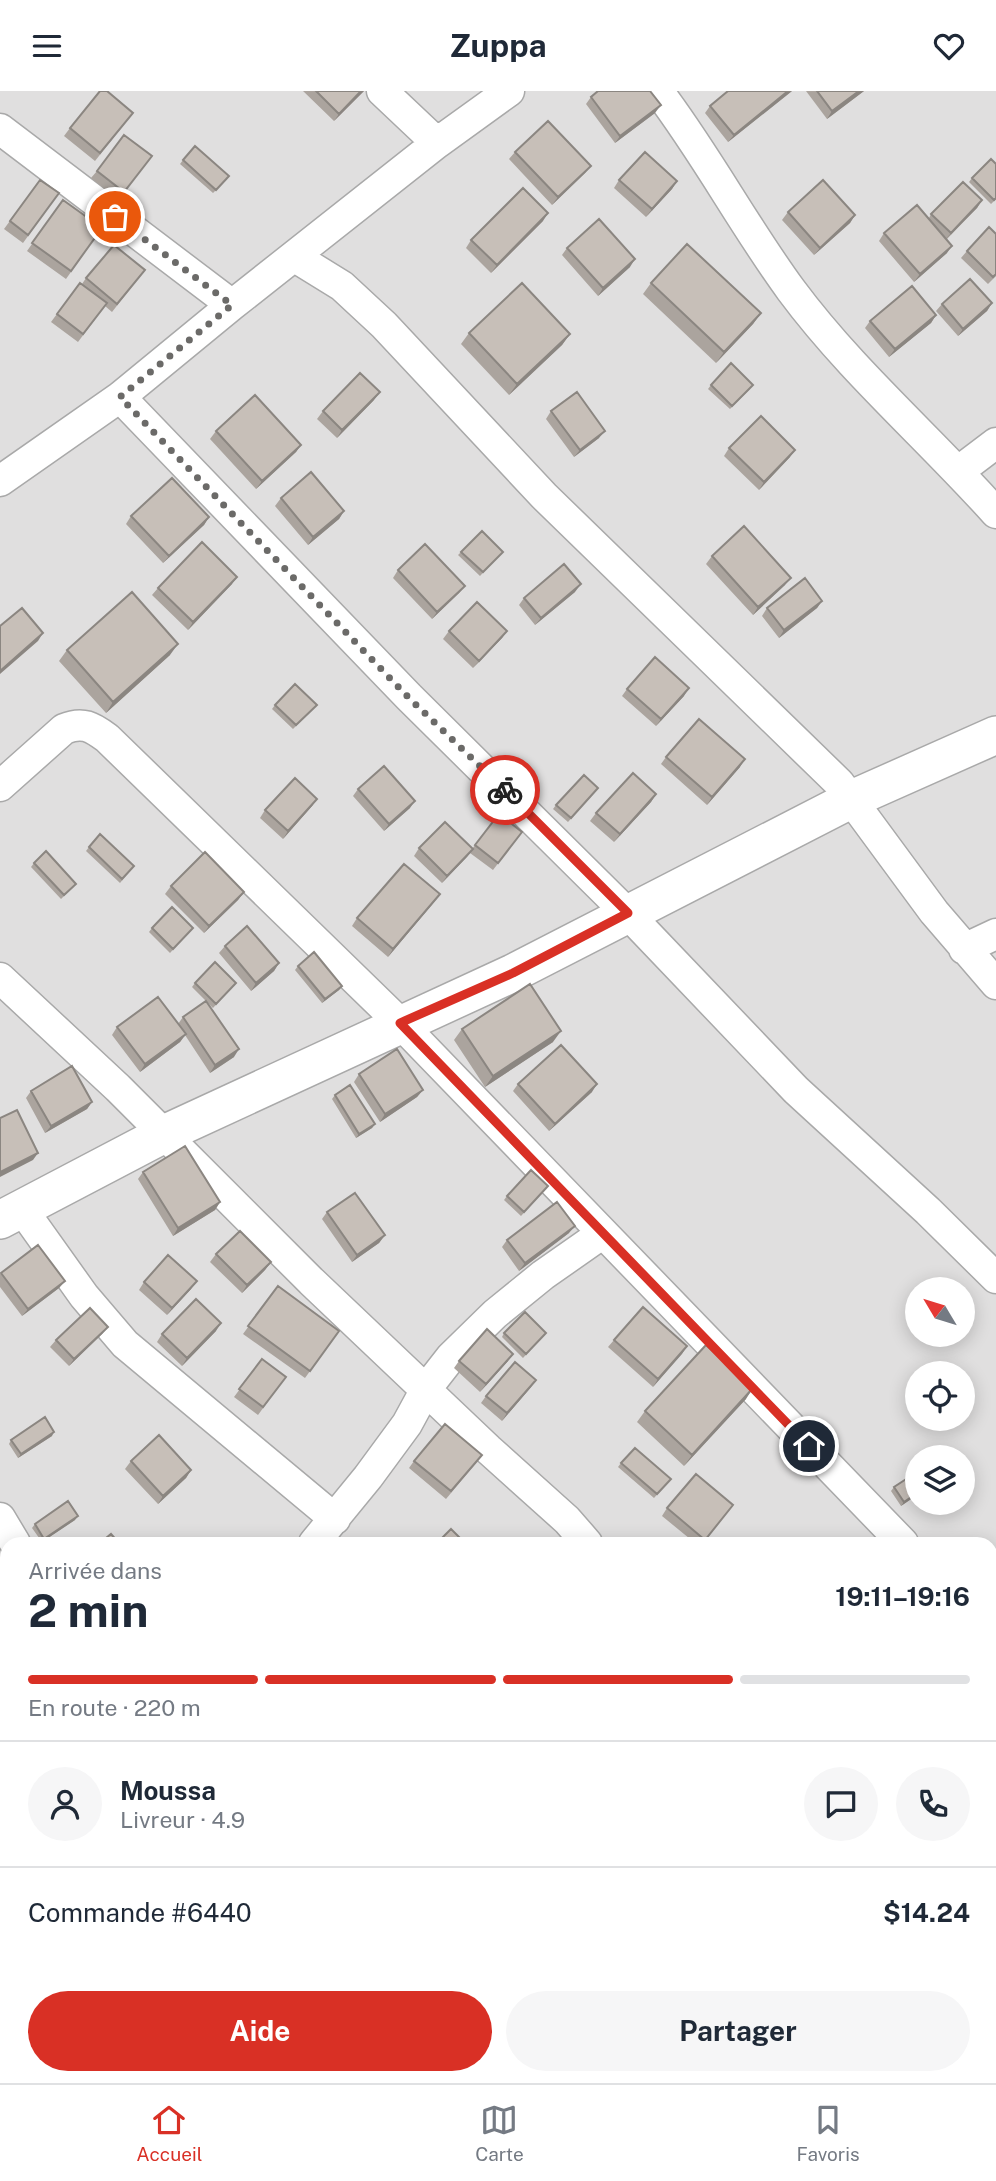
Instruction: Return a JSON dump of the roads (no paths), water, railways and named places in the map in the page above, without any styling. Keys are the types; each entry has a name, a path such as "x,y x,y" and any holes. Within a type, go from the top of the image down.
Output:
{"street":[{"path":"382,91 437,143"},
{"path":"0,481 120,397 437,143 509,91"},
{"path":"658,91 792,291 845,353 996,513"},
{"path":"0,129 232,305"},
{"path":"295,257 342,286 384,325 544,496 839,783 964,949 996,984"},
{"path":"120,397 409,698 628,913 796,1090 928,1211 996,1278"},
{"path":"959,471 996,443"},
{"path":"0,786 64,729 86,724 96,730 400,1023 897,1537"},
{"path":"335,1519 125,1344 11,1215 164,1134 513,973 852,799 996,735"},
{"path":"964,949 996,934"},
{"path":"0,978 118,1088 311,1281 567,1520 582,1537"},
{"path":"319,1537 407,1424 426,1389 451,1357 495,1314 542,1275 603,1233"},
{"path":"0,1518 11,1537"}]}
